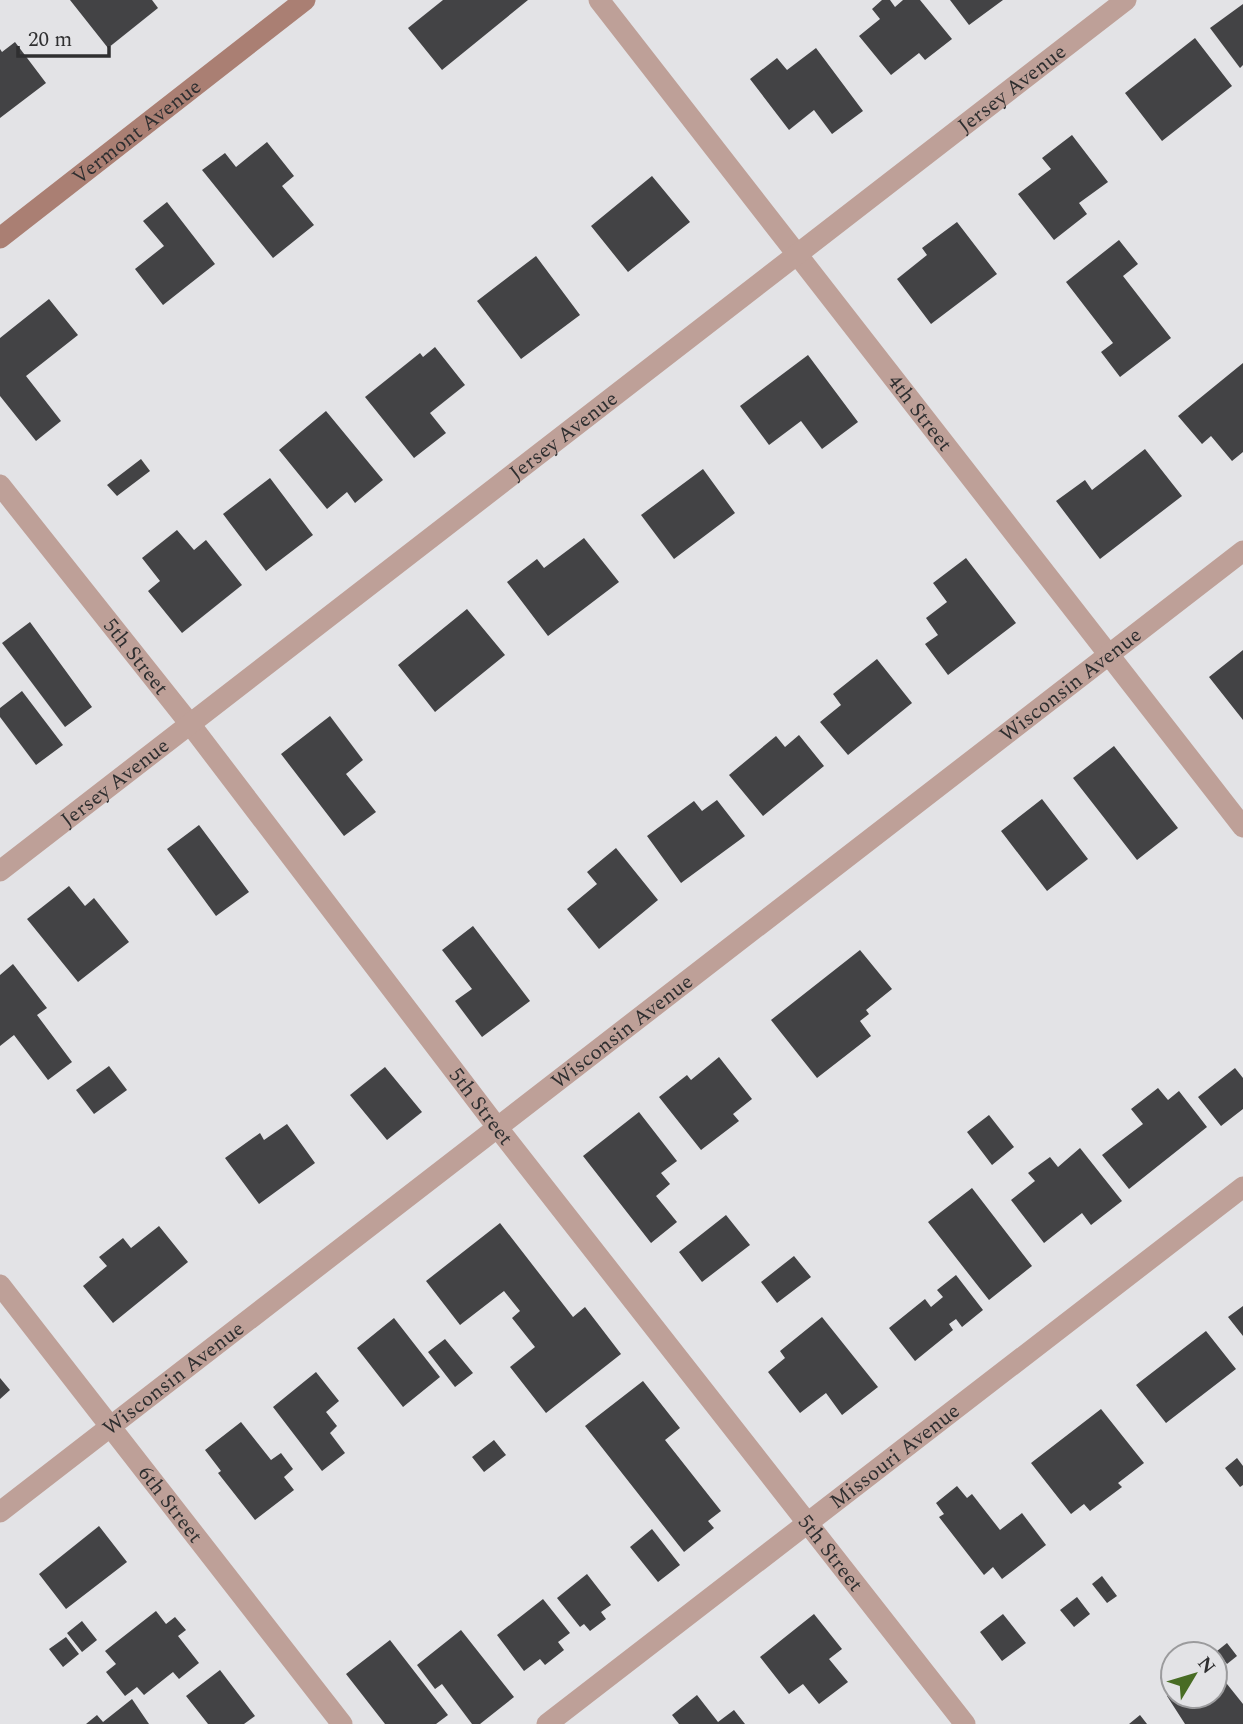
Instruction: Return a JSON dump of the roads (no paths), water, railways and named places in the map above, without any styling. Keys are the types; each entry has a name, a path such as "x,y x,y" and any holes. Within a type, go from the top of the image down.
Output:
{"street":[{"name":"Vermont Avenue","path":"0,238 305,0"},
{"name":"4th Street","path":"599,0 1243,827"},
{"name":"Jersey Avenue","path":"0,872 1126,0"},
{"name":"5th Street","path":"0,485 190,724 497,1127 965,1724"},
{"name":"Wisconsin Avenue","path":"0,1512 1243,551"},
{"name":"Missouri Avenue","path":"547,1724 1243,1187"},
{"name":"6th Street","path":"0,1285 342,1724"}]}
